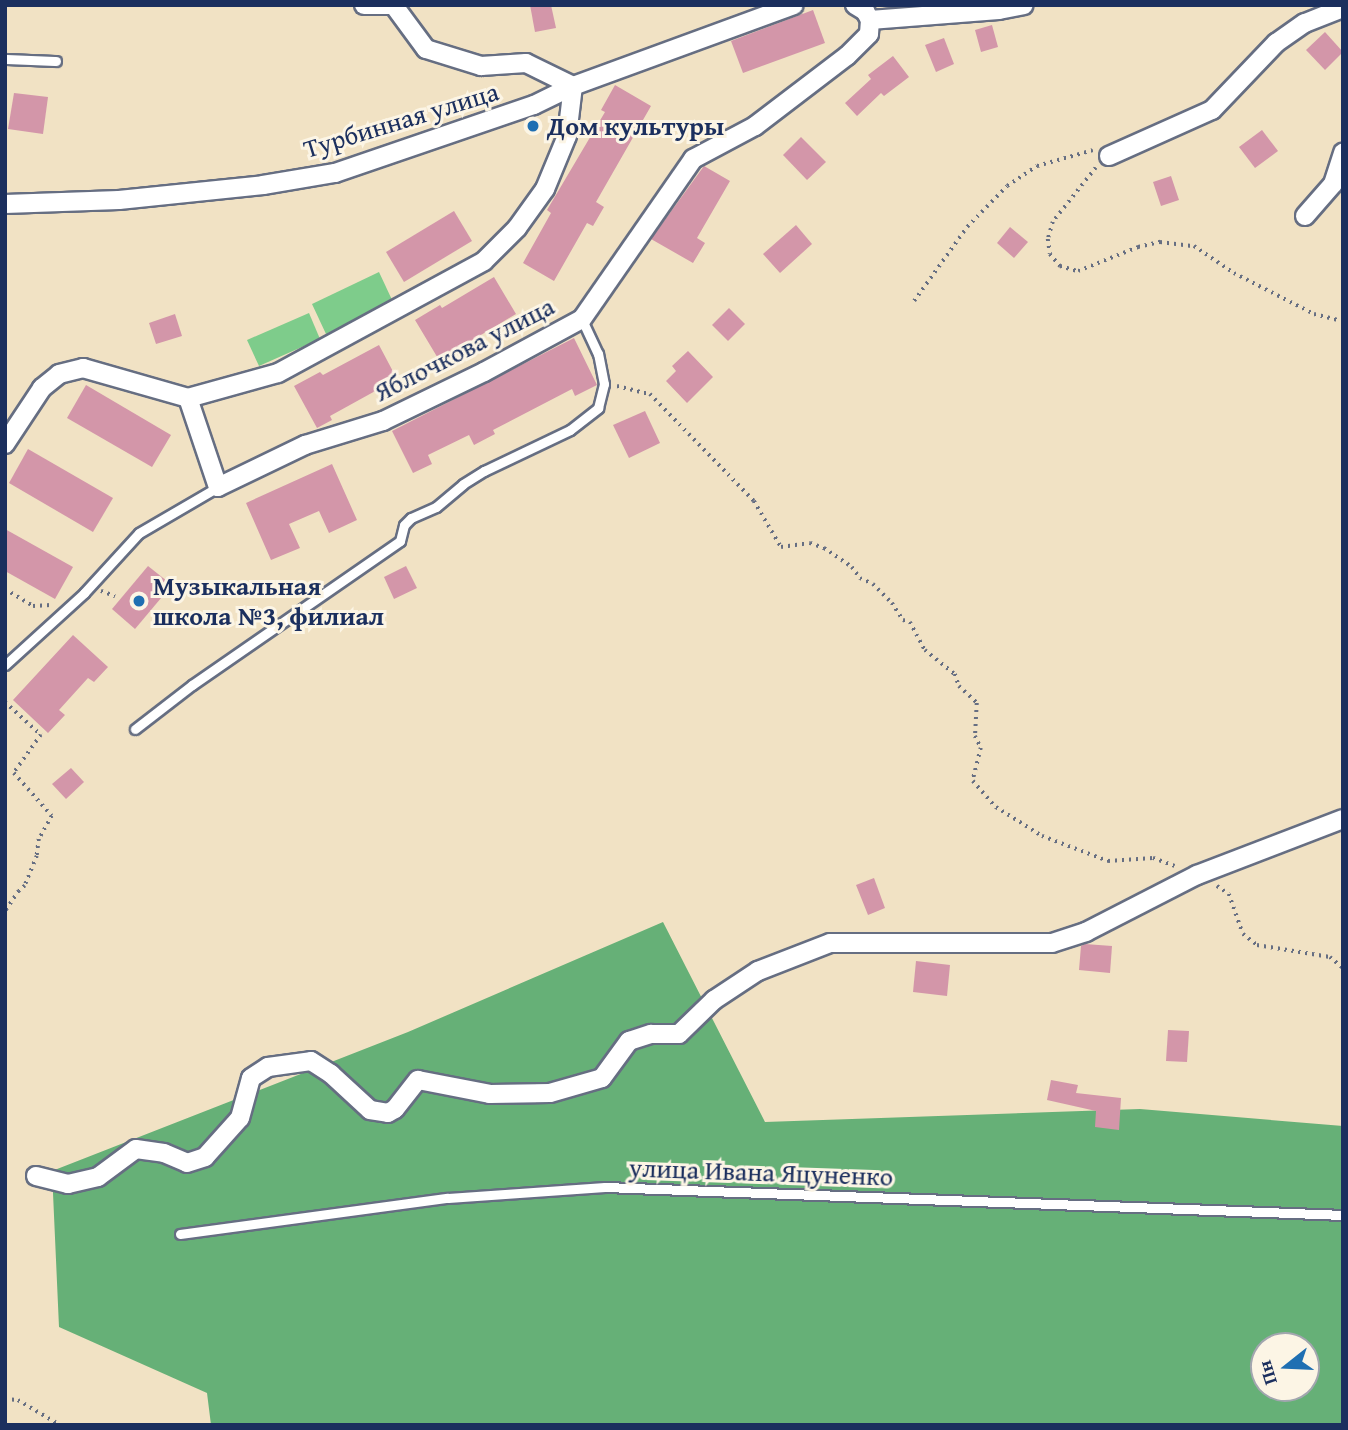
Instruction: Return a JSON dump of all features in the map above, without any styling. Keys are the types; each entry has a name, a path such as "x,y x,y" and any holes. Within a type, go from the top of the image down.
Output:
{"street":[{"path":"5,444 42,388 59,373 83,368 188,398 278,373 484,261 517,228 545,188 566,136 573,86 526,63 481,66 426,49 396,6 364,5"},
{"name":"Турбинная улица","path":"5,204 119,200 262,185 335,173 534,106 573,86 794,5"},
{"path":"855,5 865,11 870,20 999,10 1024,5"},
{"path":"1109,156 1212,110 1276,43 1305,23 1343,8"},
{"name":"Яблочкова улица","path":"218,487 305,445 383,421 484,372 582,319 693,159 755,127 847,56 869,34 870,20"},
{"path":"1305,216 1333,184 1343,153"},
{"path":"188,398 218,487"},
{"path":"36,1176 68,1184 98,1177 136,1149 164,1153 187,1163 205,1157 240,1118 251,1078 268,1067 311,1061 331,1074 370,1110 388,1113 395,1109 418,1080 490,1094 550,1093 602,1078 629,1041 651,1034 680,1034 714,1000 758,971 830,943 1052,943 1086,932 1195,877 1343,819"}],"lane":[{"path":"5,59 56,61"},
{"path":"135,729 192,685 400,541 404,525 411,518 436,507 484,471 570,430 598,408 604,384 598,354 582,319"},
{"path":"5,665 84,593 139,533 218,487"},
{"name":"улица Ивана Яцуненко","path":"180,1234 448,1198 605,1187 1343,1215"}],"path":[{"path":"914,301 967,227 1007,186 1037,166 1093,150 1107,150 1109,156 1053,222 1048,239 1050,254 1060,266 1078,271 1138,247 1160,242 1194,246 1234,274 1314,314 1343,321"},
{"path":"604,384 650,394 716,466 754,501 782,547 810,543 824,548 892,603 903,620 917,630 918,639 925,650 940,659 955,674 959,686 976,704 975,736 981,748 973,781 996,807 1042,836 1108,861 1153,858 1209,881 1228,894 1243,934 1257,945 1330,957 1343,968"},
{"path":"5,589 33,606"},
{"path":"5,702 41,735 14,773 52,816 38,839 37,856 25,886 5,912"},
{"path":"5,1399 18,1400 60,1425"}],"green space":[{"path":"379,272 393,302 326,334 312,304"},
{"path":"309,313 320,339 259,366 247,340"},
{"path":"663,922 765,1122 1140,1109 1343,1126 1343,1425 211,1425 207,1393 59,1327 52,1171 408,1032"}],"building":[{"path":"530,5 551,5 556,28 535,32"},
{"path":"813,10 825,43 743,73 731,41"},
{"path":"992,25 998,47 981,52 975,30"},
{"path":"1325,32 1343,52 1325,70 1306,50"},
{"path":"944,38 954,64 936,72 925,45"},
{"path":"893,56 909,77 884,96 881,93 857,116 845,103 871,79 868,75"},
{"path":"615,85 651,106 596,202 604,207 593,226 587,223 554,281 523,263 551,213 547,210 605,112 601,110"},
{"path":"14,93 48,97 43,134 8,129"},
{"path":"1262,130 1278,151 1255,168 1239,147"},
{"path":"801,137 826,162 807,180 783,155"},
{"path":"704,166 730,181 697,238 705,243 693,263 651,239"},
{"path":"1171,176 1179,200 1161,206 1153,182"},
{"path":"454,211 472,241 404,282 386,252"},
{"path":"796,225 812,244 780,273 763,254"},
{"path":"1010,227 1028,242 1014,258 997,243"},
{"path":"494,277 516,314 456,350 459,354 442,365 415,320 440,305 442,308"},
{"path":"729,308 745,324 728,341 712,325"},
{"path":"175,314 182,336 156,344 149,323"},
{"path":"574,338 597,385 575,396 572,389 493,430 495,434 474,445 469,435 428,455 432,464 413,473 392,431"},
{"path":"379,345 397,379 330,416 332,420 317,428 294,386 320,372 323,375"},
{"path":"688,351 713,377 687,403 666,381 676,371 672,366"},
{"path":"86,385 171,435 152,467 67,418"},
{"path":"645,411 660,443 629,458 613,425"},
{"path":"28,449 113,498 93,532 9,483"},
{"path":"332,464 357,520 329,533 319,511 289,524 300,548 271,560 246,503"},
{"path":"5,529 73,567 55,599 5,571"},
{"name":"Музыкальная школа №3, филиал","path":"148,566 172,585 135,629 112,609"},
{"path":"406,566 417,588 394,599 384,577"},
{"path":"73,635 108,667 94,682 88,678 59,710 65,715 48,733 13,700"},
{"path":"71,768 84,782 66,799 52,784"},
{"path":"874,878 885,908 868,915 856,885"},
{"path":"1081,946 1112,946 1110,973 1079,970"},
{"path":"916,961 950,965 947,996 913,992"},
{"path":"1168,1030 1189,1031 1187,1062 1166,1061"},
{"path":"1051,1080 1078,1085 1076,1093 1121,1098 1119,1130 1095,1127 1096,1111 1047,1100"}],"place":[{"name":"Дом культуры","path":"533,126"},
{"name":"Музыкальная школа №3, филиал","path":"139,601"}]}
